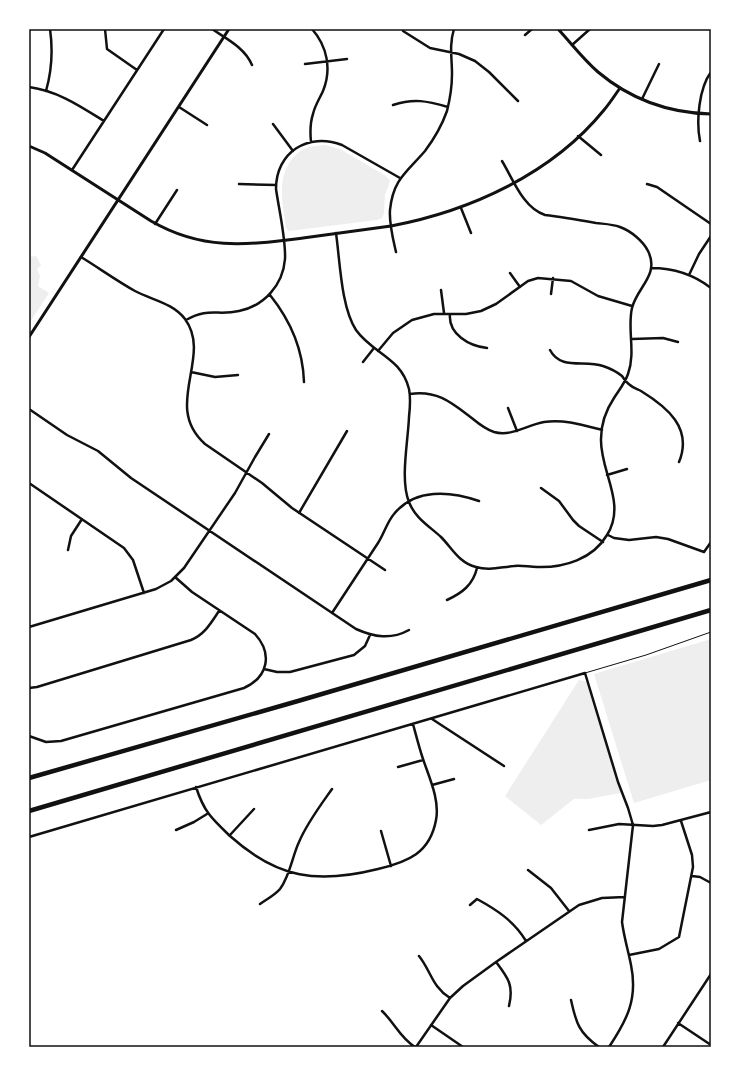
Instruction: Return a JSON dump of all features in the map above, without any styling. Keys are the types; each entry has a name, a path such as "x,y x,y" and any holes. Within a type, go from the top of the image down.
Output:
{"highway":[{"path":"29,778 711,580"},
{"path":"29,811 711,610"}],"street":[{"path":"46,90 52,64 52,42 50,29"},
{"path":"105,29 107,49 137,70"},
{"path":"72,170 164,29"},
{"path":"212,29 244,52 252,65"},
{"path":"29,337 230,29"},
{"path":"311,142 311,122 315,106 325,85 328,69 323,47 312,29"},
{"path":"396,252 391,226 390,210 392,199 400,178 407,168 432,142 448,107 452,87 450,52 454,29"},
{"path":"526,35 532,29"},
{"path":"558,29 598,71 620,88 642,100 670,109 699,114 711,114"},
{"path":"572,45 590,29"},
{"path":"402,31 430,48 450,52 467,58 482,66 518,101"},
{"path":"305,64 347,59"},
{"path":"642,100 659,64"},
{"path":"700,141 698,126 703,87 711,72"},
{"path":"29,87 46,90 69,99 104,121"},
{"path":"29,146 45,153 155,224 185,237 219,244 243,244 391,226 436,216 461,208 515,183 543,165 578,136 605,110 620,88"},
{"path":"393,105 405,101 422,100 448,107"},
{"path":"178,107 207,125"},
{"path":"273,124 293,150"},
{"path":"578,136 601,155"},
{"path":"186,320 205,312 230,312 245,310 259,303 270,295 279,282 284,267 284,252 276,185 281,166 293,150 303,144 311,142 326,141 342,145 400,178"},
{"path":"336,233 348,313 358,333 374,348 392,361 406,380 411,402 405,480 408,501 419,518 446,542 466,563 477,568 488,569 515,566 560,566 574,562 587,556 603,542 608,535 613,521 615,506 602,454 602,430 609,406 629,371 632,358 631,316 637,296 647,281 651,268 649,254 644,244 639,239 617,226 541,214 527,203 502,161"},
{"path":"240,184 276,185"},
{"path":"647,184 657,188 711,224"},
{"path":"155,224 177,190"},
{"path":"461,208 471,233"},
{"path":"689,275 699,254 711,236"},
{"path":"81,257 134,290 174,308 186,320 193,338 194,350 186,409 194,432 205,444 262,483 299,513 385,570"},
{"path":"651,268 674,270 689,275 711,288"},
{"path":"510,273 520,286"},
{"path":"378,351 392,332 405,323 426,315 444,313 474,313 489,308 534,278 553,278 574,282 598,296 633,306"},
{"path":"552,294 553,278"},
{"path":"441,290 444,313"},
{"path":"270,295 284,314 295,335 302,363 304,382"},
{"path":"450,314 451,324 456,333 470,343 487,348"},
{"path":"632,339 660,338 678,342"},
{"path":"363,362 374,348"},
{"path":"550,350 556,359 562,362 587,362 602,365 620,375 630,385 663,407 676,421 682,436 683,444 679,462"},
{"path":"190,372 214,376 238,375"},
{"path":"410,394 426,393 442,397 484,428 494,432 506,433 544,422 561,421 577,423 602,430"},
{"path":"508,408 517,431"},
{"path":"29,409 67,435 98,451 131,478 356,629 370,635 391,637 400,635 409,630"},
{"path":"299,513 347,431"},
{"path":"29,627 160,588 175,577 184,568 209,531 247,473 255,457 270,434"},
{"path":"607,475 627,469"},
{"path":"29,483 119,544 129,554 136,567 144,593"},
{"path":"541,488 559,501 579,526 603,542"},
{"path":"332,613 380,540 393,514 408,501 412,498 441,493 460,495 479,501"},
{"path":"68,550 71,536 82,519"},
{"path":"608,535 614,538 629,540 656,537 673,541 704,552 711,542"},
{"path":"447,600 465,590 474,578 477,568"},
{"path":"29,736 46,742 61,741 244,688 256,680 264,669 266,654 260,640 255,634 192,592 175,577"},
{"path":"29,688 37,687 191,640 207,629 219,611"},
{"path":"264,669 277,672 290,672 354,654 365,646 370,635"},
{"path":"29,837 584,673 633,825 622,922 631,965 633,982 632,998 630,1009 622,1028 609,1047"},
{"path":"431,718 504,766"},
{"path":"196,787 201,802 208,814 230,835 256,856 288,871 314,877 335,877 355,875 405,862 420,851 431,836 437,819 436,803 432,785 413,724"},
{"path":"398,767 423,760"},
{"path":"432,785 454,779"},
{"path":"260,904 281,888 306,828 332,789"},
{"path":"230,835 254,809"},
{"path":"588,830 618,824 653,826 681,821 711,812"},
{"path":"176,830 208,814"},
{"path":"628,955 659,949 679,937 693,867 692,855 681,821"},
{"path":"381,830 391,866"},
{"path":"528,870 551,888 569,911"},
{"path":"692,876 700,877 711,883"},
{"path":"382,1011 392,1022 402,1037 415,1047 450,998 463,986 496,962 579,905 594,899 625,897"},
{"path":"470,905 477,899 506,917 518,929 526,941"},
{"path":"418,956 427,968 435,985 450,998"},
{"path":"496,962 509,981 511,987 509,1006"},
{"path":"663,1047 711,974"},
{"path":"571,1000 580,1030 590,1041 599,1047"},
{"path":"678,1024 711,1045"},
{"path":"431,1025 463,1047"}],"lane":[{"path":"584,673 646,655 711,632"}],"shaded area":[{"path":"325,145 340,149 386,176 390,181 385,195 384,213 382,218 377,220 289,231 286,228 282,201 282,184 287,167 294,157 302,150 309,147"},
{"path":"36,256 41,265 37,269 40,276 38,286 49,293 29,324 29,257"},
{"path":"711,639 711,780 634,803 594,674"},
{"path":"579,680 587,682 621,793 588,799 574,799 541,825 505,796"}]}
